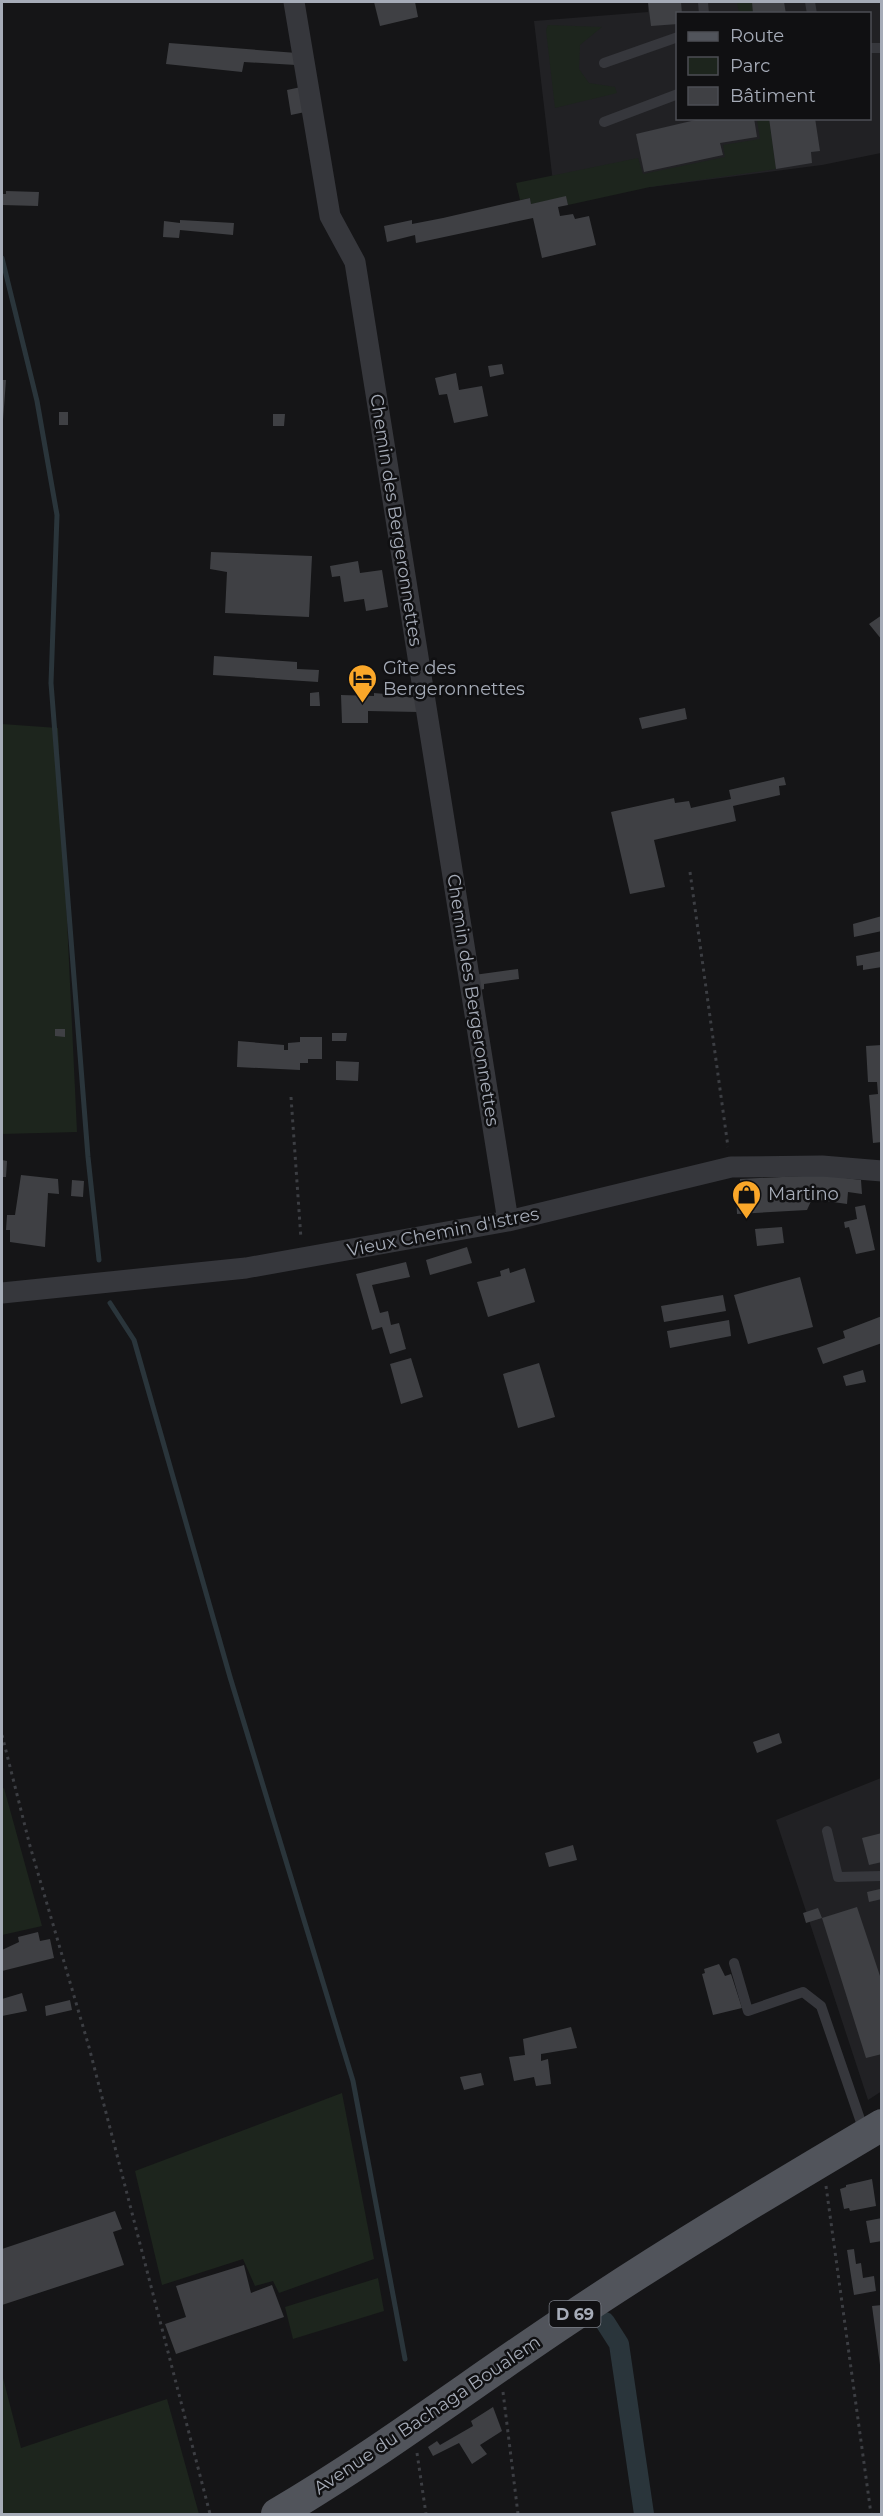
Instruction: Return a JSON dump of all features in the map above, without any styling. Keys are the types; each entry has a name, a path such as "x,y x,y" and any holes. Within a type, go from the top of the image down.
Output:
{"main road":[{"name":"Avenue du Bachaga Boualem","path":"277,2514 413,2427 648,2266 763,2194 874,2130"}],"street":[{"name":"Chemin des Bergeronnettes","path":"294,2 330,216 355,262 508,1221"},
{"name":"Vieux Chemin d'Istres","path":"2,1293 246,1268 508,1221 731,1167 822,1166 882,1171"}],"lane":[{"path":"604,63 676,38"},
{"path":"604,122 676,95"},
{"path":"827,1831 838,1877 882,1876"},
{"path":"734,1963 748,2011 803,1992 821,2006 874,2130"}],"path":[{"path":"690,872 731,1167"},
{"path":"291,1097 302,1258"},
{"path":"2,1735 30,1846 89,2047 210,2514"},
{"path":"823,2160 871,2514"},
{"path":"501,2366 518,2514"},
{"path":"413,2427 426,2514"}],"shaded area":[{"path":"648,2 881,2 881,153 822,165 650,187 554,191 534,21 648,12"},
{"path":"881,1778 882,2091 868,2100 776,1820"}],"green space":[{"path":"737,2 752,2 753,12 739,12"},
{"path":"548,25 602,27 580,45 579,69 589,83 615,87 617,93 555,108 546,30"},
{"path":"757,120 769,120 776,169 650,187 568,205 566,197 531,204 530,198 520,200 516,183 638,158 643,174 725,157 723,145 760,139"},
{"path":"2,724 58,728 77,1132 2,1134"},
{"path":"4,1788 42,1926 2,1935 2,1789"},
{"path":"342,2093 374,2259 279,2293 273,2281 255,2286 243,2259 162,2285 135,2171"},
{"path":"378,2278 384,2311 293,2339 285,2307"},
{"path":"2,2374 21,2448 167,2399 199,2514 2,2514"}],"building":[{"path":"374,2 415,2 418,17 380,26"},
{"path":"648,2 681,2 682,12 676,12 676,24 651,26"},
{"path":"752,2 784,2 786,12 753,12"},
{"path":"169,43 297,53 296,65 244,62 242,72 166,64"},
{"path":"301,87 305,112 291,115 287,90"},
{"path":"696,120 754,120 757,137 720,143 723,155 644,172 636,134"},
{"path":"769,120 815,120 820,151 811,152 812,163 776,169"},
{"path":"6,191 39,192 38,206 2,205 2,194 6,194"},
{"path":"566,196 568,205 558,207 560,216 573,214 575,219 589,216 596,245 542,258 533,218 416,243 415,235 387,242 384,226 412,220 412,224 530,198 531,204"},
{"path":"180,220 234,223 233,235 180,230 179,238 163,237 164,221 180,223"},
{"path":"502,364 504,374 490,377 488,366"},
{"path":"456,373 459,390 482,386 488,416 454,423 447,394 439,395 435,378"},
{"path":"2,380 6,380 3,420 2,420"},
{"path":"59,412 68,412 68,425 59,425"},
{"path":"273,414 285,414 284,426 273,426"},
{"path":"211,552 312,556 309,617 225,613 227,572 210,569"},
{"path":"358,561 360,573 382,570 388,607 366,611 364,599 344,602 340,576 332,577 330,566"},
{"path":"882,615 882,640 869,624"},
{"path":"214,656 297,662 297,669 319,670 318,682 213,675"},
{"path":"319,692 320,706 310,706 310,693"},
{"path":"374,693 385,694 385,696 417,697 419,712 368,711 368,723 342,723 341,695 374,696"},
{"path":"685,708 687,719 642,729 639,718"},
{"path":"784,777 786,785 779,786 780,795 733,806 736,821 654,840 665,887 630,894 611,812 674,798 675,803 689,801 691,808 731,799 729,790"},
{"path":"882,916 882,931 854,937 853,924"},
{"path":"882,951 882,967 863,970 863,965 857,966 856,956"},
{"path":"518,969 519,979 484,984 484,989 476,991 474,975"},
{"path":"55,1029 65,1029 65,1037 55,1036"},
{"path":"332,1033 347,1033 346,1041 332,1041"},
{"path":"300,1037 322,1037 322,1059 308,1059 308,1063 300,1063 300,1070 237,1067 238,1041 284,1045 284,1050 288,1050 288,1043 300,1042"},
{"path":"882,1045 882,1142 873,1143 869,1095 878,1094 877,1082 868,1082 866,1046"},
{"path":"336,1061 359,1062 358,1081 336,1080"},
{"path":"2,1160 7,1161 6,1177 2,1177"},
{"path":"21,1175 58,1179 59,1194 48,1193 45,1247 10,1242 10,1230 6,1230 7,1215 15,1215"},
{"path":"822,1175 861,1180 862,1194 848,1192 847,1204 812,1199 807,1210 737,1214 736,1191 740,1191 740,1179"},
{"path":"72,1180 84,1181 83,1197 71,1196"},
{"path":"865,1205 875,1250 856,1254 849,1227 845,1228 844,1222 857,1219 855,1207"},
{"path":"782,1227 784,1243 757,1246 755,1229"},
{"path":"467,1247 472,1263 430,1275 426,1260"},
{"path":"406,1262 410,1277 372,1285 380,1313 388,1311 391,1325 399,1323 406,1349 390,1354 382,1327 372,1330 356,1274"},
{"path":"509,1268 510,1273 525,1268 535,1302 488,1317 477,1282 501,1276 500,1271"},
{"path":"800,1277 813,1327 748,1344 734,1295"},
{"path":"723,1295 726,1311 664,1322 661,1306"},
{"path":"882,1316 882,1343 823,1364 817,1348 845,1338 843,1331"},
{"path":"729,1320 731,1336 670,1348 667,1331"},
{"path":"411,1358 423,1397 401,1404 390,1364"},
{"path":"539,1363 555,1417 518,1428 503,1374"},
{"path":"863,1370 866,1382 846,1386 843,1376"},
{"path":"779,1733 782,1743 757,1753 753,1742"},
{"path":"882,1833 882,1862 869,1865 862,1838"},
{"path":"573,1845 577,1860 549,1867 545,1853"},
{"path":"880,1889 882,1899 869,1902 867,1892"},
{"path":"857,1907 882,1982 882,2054 866,2058 822,1918"},
{"path":"818,1908 822,1918 806,1923 803,1913"},
{"path":"38,1932 40,1941 50,1939 54,1958 2,1971 2,1950 19,1942 18,1937"},
{"path":"719,1964 725,1976 731,1974 742,2008 713,2015 702,1974 705,1973 704,1969"},
{"path":"22,1993 27,2011 2,2016 2,1999"},
{"path":"70,2000 72,2010 46,2016 45,2006"},
{"path":"571,2027 577,2048 541,2054 541,2061 548,2059 551,2084 536,2086 534,2077 514,2081 509,2057 525,2055 523,2039"},
{"path":"481,2073 484,2085 464,2090 460,2077"},
{"path":"872,2179 876,2206 850,2211 849,2208 844,2209 840,2189 846,2185"},
{"path":"115,2211 122,2229 113,2232 124,2265 2,2305 2,2249"},
{"path":"882,2218 882,2241 870,2243 866,2221"},
{"path":"854,2249 856,2264 861,2263 863,2278 874,2276 876,2291 854,2295 847,2250"},
{"path":"244,2265 251,2293 272,2285 284,2317 176,2354 165,2324 186,2317 176,2286"},
{"path":"882,2305 882,2365 880,2365 872,2306"},
{"path":"493,2407 502,2431 480,2445 487,2454 472,2464 459,2443 433,2456 428,2447 437,2441 440,2445 473,2426 471,2421"}],"waterway":[{"path":"2,258 37,401 57,515 51,683 88,1157 99,1260"},
{"path":"110,1303 134,1340 230,1677 353,2081 405,2359"},
{"path":"605,2322 619,2344 644,2514"}],"place":[{"name":"Gîte des Bergeronnettes","path":"362,704"},
{"name":"Martino","path":"747,1220"}]}
